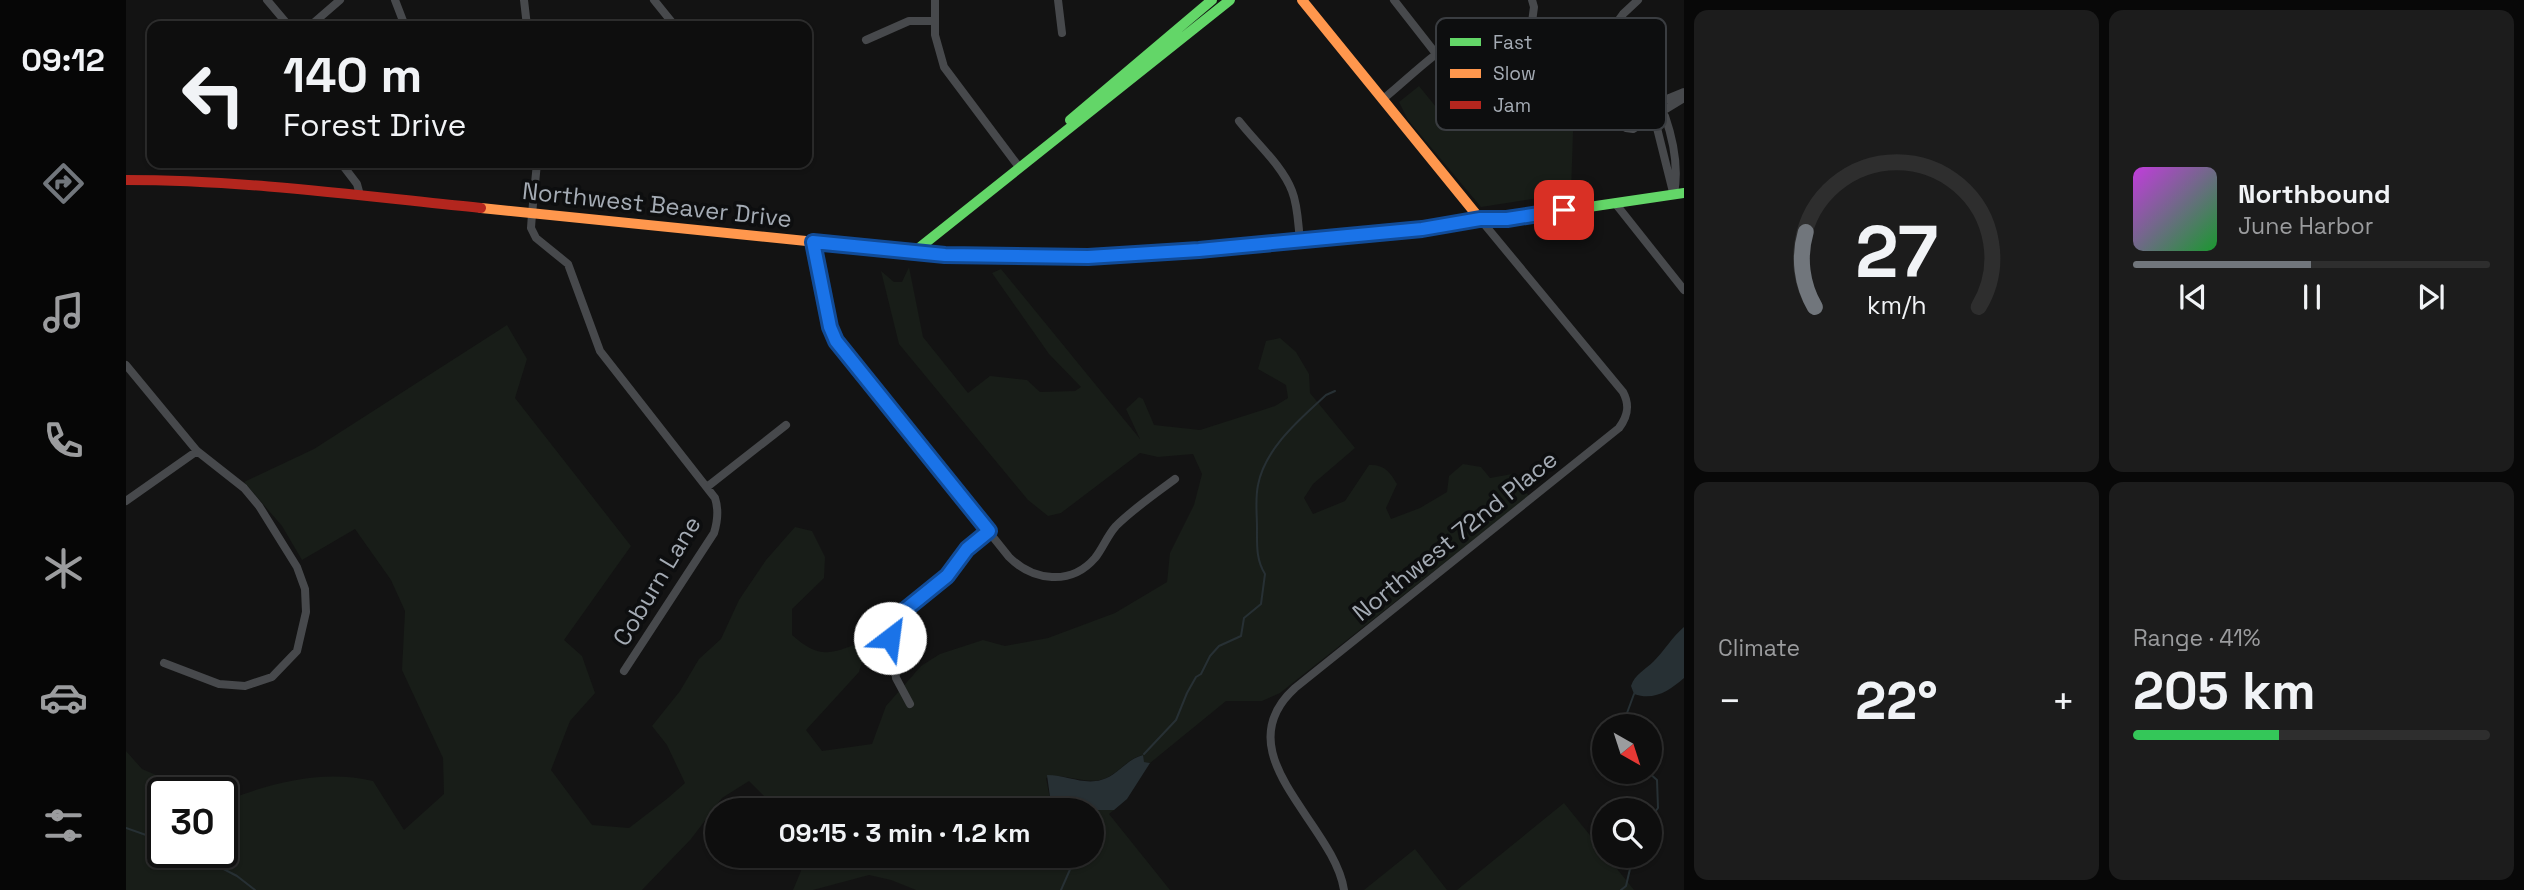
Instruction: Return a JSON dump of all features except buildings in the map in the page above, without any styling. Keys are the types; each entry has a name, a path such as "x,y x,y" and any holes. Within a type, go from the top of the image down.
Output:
{"main road":[{"path":"1019,167 1033,150 1212,0"},
{"path":"914,252 1230,0"},
{"path":"1302,0 1480,219"},
{"name":"Northwest Beaver Drive","path":"126,180 173,180 274,187 914,252 1088,257 1199,250 1422,229 1679,193"}],"street":[{"path":"267,0 285,21"},
{"path":"316,21 340,0"},
{"path":"395,0 403,21"},
{"path":"523,0 526,21"},
{"path":"654,0 671,21"},
{"path":"935,0 936,47 944,67 1019,167"},
{"path":"1058,0 1062,33"},
{"path":"1394,0 1436,54"},
{"path":"1532,0 1532,18"},
{"path":"1620,18 1638,0"},
{"path":"866,40 909,21 935,21"},
{"path":"1382,100 1436,56"},
{"path":"1666,99 1684,92"},
{"path":"1666,108 1684,97"},
{"path":"1239,121 1292,189 1300,240"},
{"path":"1658,130 1679,193"},
{"path":"345,168 357,184 360,195"},
{"path":"532,214 537,168"},
{"path":"1615,203 1684,290"},
{"name":"Coburn Lane","path":"532,214 531,228 536,238 563,258 572,271 600,351 707,487 717,505 714,533 624,671"},
{"name":"Northwest 72nd Place","path":"1344,890 1337,865 1281,775 1270,751 1269,737 1279,706 1294,688 1619,428 1626,417 1628,405 1623,392 1480,219"},
{"path":"813,242 830,327 836,341 1009,557 1024,570 1043,577 1072,574 1094,559 1120,522 1175,479"},
{"path":"126,365 197,451 244,488 259,506 297,567 304,589 306,612 296,650 290,660 272,677 245,686 219,684 164,663"},
{"path":"707,487 786,425"},
{"path":"126,501 197,451"},
{"path":"910,704 896,678 890,630 900,614 947,576 967,549 989,531"}],"shaded area":[{"path":"1419,86 1436,107 1436,130 1573,130 1571,193 1481,207 1408,120 1399,102"},
{"path":"909,267 923,337 968,393 990,376 1027,380 1040,392 1075,391 1081,387 1049,354 992,273 1001,269 1140,439 1126,409 1139,397 1143,399 1154,425 1200,430 1275,406 1288,398 1286,385 1258,369 1266,341 1280,338 1296,352 1309,374 1310,393 1355,448 1313,484 1304,498 1313,514 1345,501 1369,465 1386,470 1397,484 1386,508 1391,519 1420,508 1447,492 1449,476 1463,464 1481,467 1490,478 1512,474 1529,496 1280,693 1262,701 1226,701 1150,763 1143,762 1143,755 1137,757 1100,780 1086,781 1059,776 1046,778 1050,798 766,798 749,781 722,798 705,798 705,820 642,890 126,890 126,751 142,769 161,777 147,777 147,868 238,868 238,796 278,784 316,777 373,781 404,830 444,794 443,758 402,670 405,611 391,580 355,529 302,560 282,526 244,482 314,449 507,325 527,359 515,398 631,546 564,640 582,656 595,693 570,721 551,770 592,825 629,828 685,783 667,745 652,726 680,691 699,659 721,639 739,600 766,560 795,527 812,531 825,557 824,578 792,609 792,635 809,648 824,652 859,643 863,658 859,672 806,730 822,751 872,744 886,706 921,666 940,654 983,640 1005,646 1048,638 1115,613 1167,582 1170,553 1194,505 1202,474 1193,454 1158,457 1140,453 1061,513 1048,516 1028,500 899,344 881,271 894,282 902,282"},
{"path":"1684,627 1684,678 1661,694 1634,694 1631,686 1635,678"},
{"path":"1143,755 1144,762 1150,763 1127,799 1114,810 1104,810 1104,798 1050,798 1047,775 1088,781 1101,780 1113,775 1131,760"},
{"path":"1564,803 1592,838 1592,868 1616,868 1634,890 1457,890"},
{"path":"1104,810 1114,810 1109,814 1170,890 916,890 869,875 813,890 793,890 802,868 1104,868"},
{"path":"1415,849 1447,890 1364,890"}],"waterway":[{"path":"1144,754 1176,720 1187,693 1210,656 1219,646 1241,636 1244,618 1261,604 1265,574 1258,552 1256,501 1262,471 1285,435 1326,395 1335,391"},
{"path":"1627,714 1634,694"},
{"path":"1657,784 1658,798"},
{"path":"126,828 147,835"},
{"path":"222,868 255,890"},
{"path":"1061,890 1071,868"},
{"path":"1621,890 1626,886 1630,868"}],"traffic: fast":[{"path":"1070,120 1212,0"},
{"path":"914,252 1230,0"},
{"path":"1555,212 1684,193"},
{"path":"885,249 991,256 1096,255 1306,240"}],"traffic: slow":[{"path":"1302,0 1480,219"},
{"path":"481,208 885,249"}],"traffic: jam":[{"path":"126,180 260,186 481,208"},
{"path":"1306,240 1555,212"}],"route":[{"path":"890,638 890,630 900,614 947,576 967,549 989,531 836,341 830,327 813,242 945,255 1088,257 1199,250 1422,229 1480,219 1507,219 1564,210"}]}
